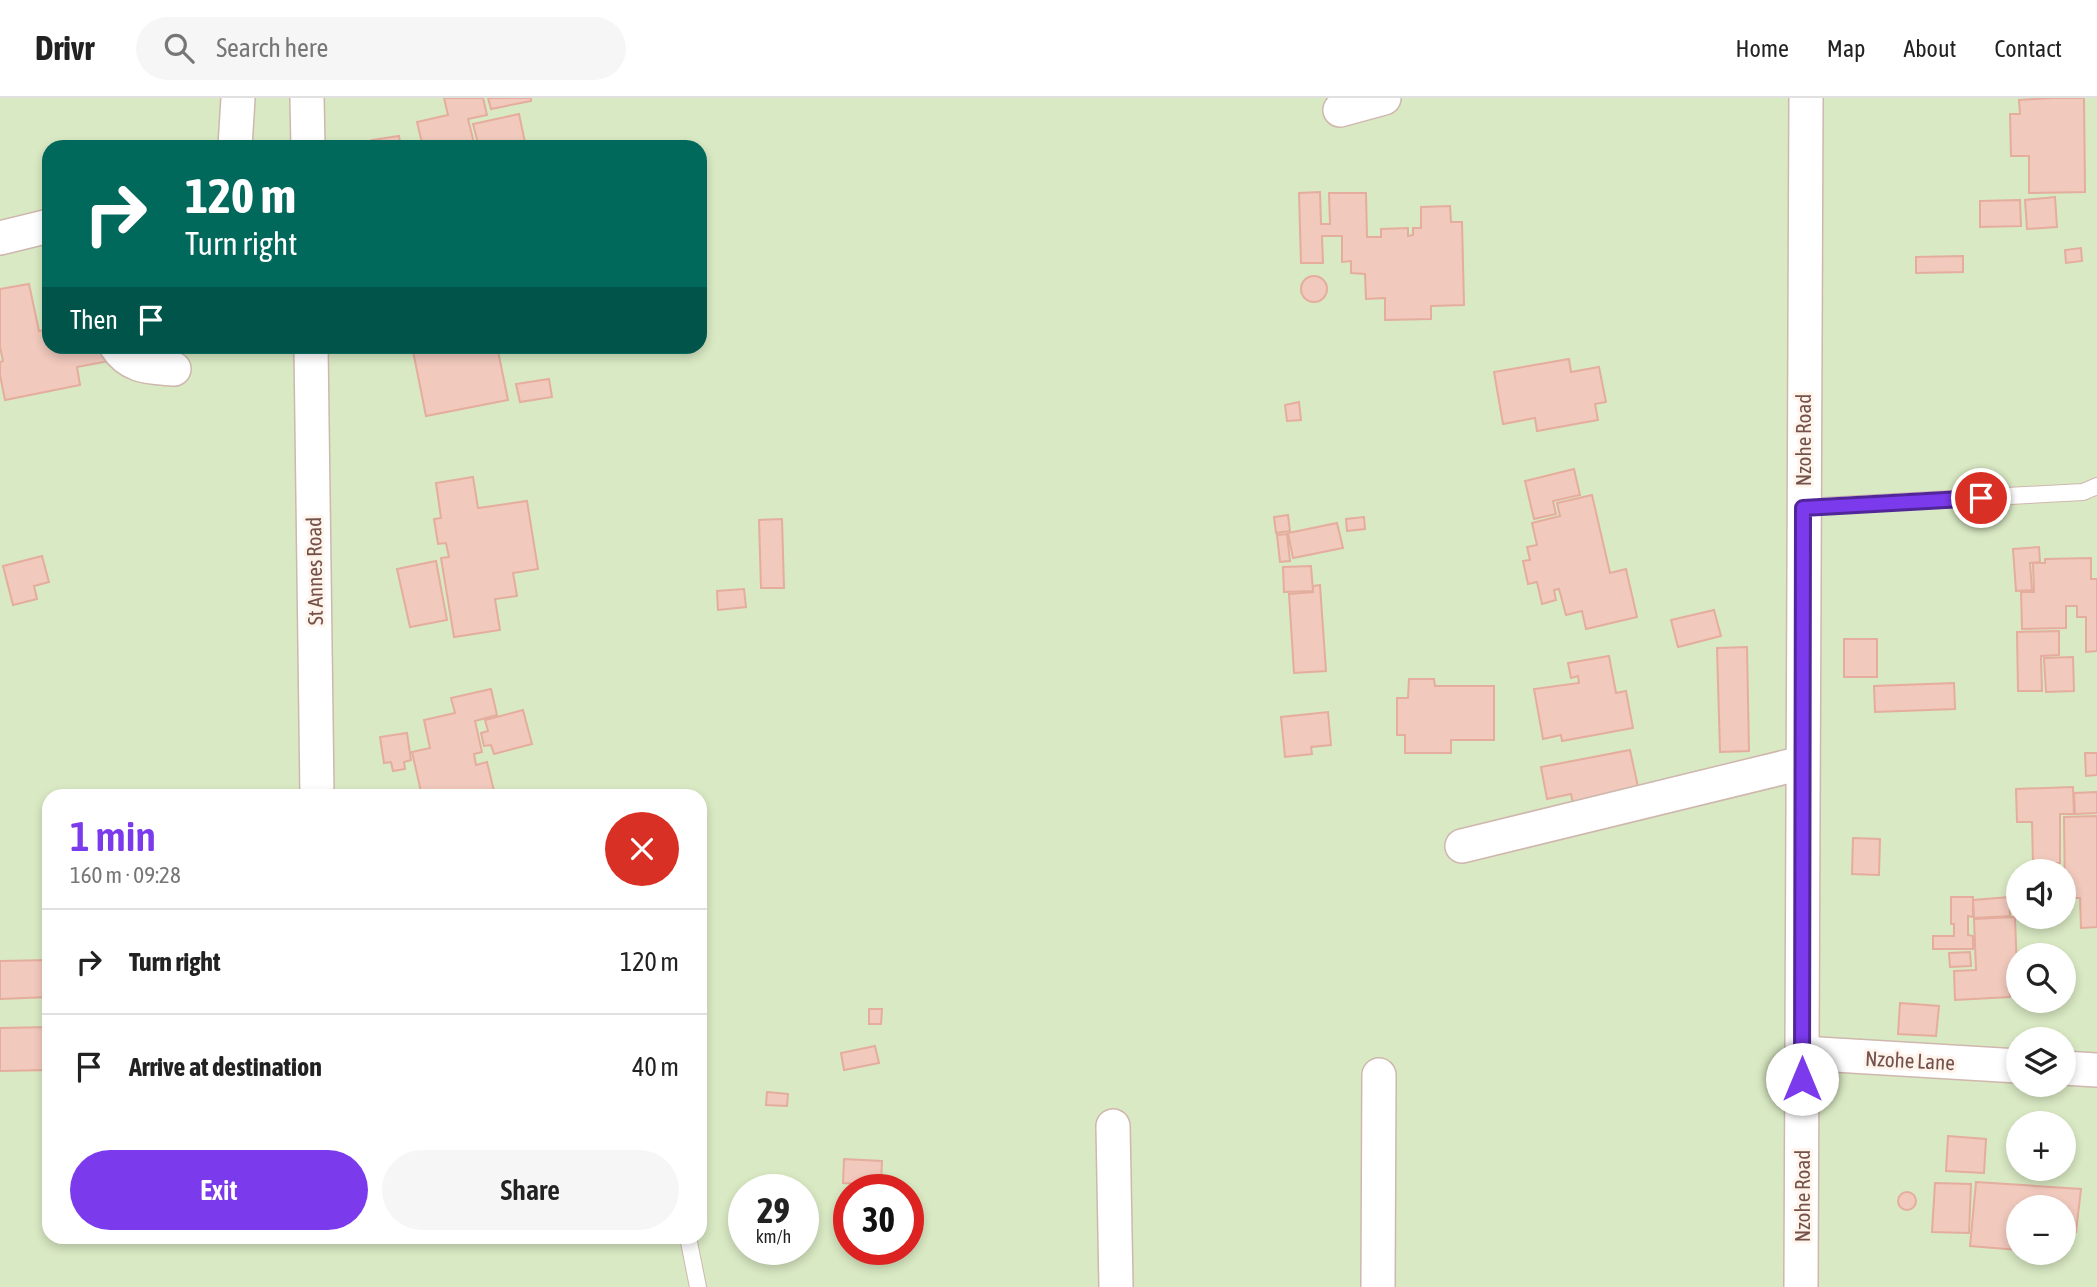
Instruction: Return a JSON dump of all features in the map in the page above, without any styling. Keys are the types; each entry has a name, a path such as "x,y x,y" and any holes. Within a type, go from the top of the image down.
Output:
{"street":[{"path":"235,140 238,98"},
{"path":"307,98 308,140"},
{"path":"1340,110 1384,98"},
{"name":"Nzohe Road","path":"1801,1287 1806,98"},
{"path":"0,238 42,228"},
{"path":"122,354 125,359 139,366 174,369"},
{"name":"St Annes Road","path":"310,354 317,789"},
{"path":"1462,846 1802,763"},
{"name":"Nzohe Lane","path":"1802,1053 2006,1065"},
{"path":"2076,1069 2097,1070"},
{"path":"1378,1287 1379,1075"},
{"path":"1114,1126 1116,1287"}],"lane":[{"path":"1803,508 2083,492 2097,486"},
{"path":"689,1244 698,1287"}],"green space":[{"path":"0,98 2097,98 2097,1287 0,1287"}],"building":[{"path":"444,98 483,98 487,115 468,119 473,140 421,140 417,122 448,115"},
{"path":"488,98 531,98 531,101 491,109"},
{"path":"2084,98 2085,192 2029,193 2029,156 2011,156 2010,114 2020,114 2019,100"},
{"path":"519,114 525,140 477,140 473,124"},
{"path":"399,136 400,140 372,140"},
{"path":"1320,192 1321,224 1330,224 1329,193 1366,193 1367,237 1381,237 1381,229 1408,228 1408,236 1413,235 1413,228 1421,228 1421,207 1450,206 1451,222 1462,222 1464,305 1431,306 1431,319 1385,320 1385,298 1366,299 1365,274 1351,273 1351,261 1342,262 1342,236 1322,236 1323,263 1301,263 1299,193"},
{"path":"2055,197 2057,227 2027,229 2025,200"},
{"path":"2020,200 2021,226 1980,227 1980,201"},
{"path":"2081,248 2082,261 2066,263 2065,250"},
{"path":"1963,256 1963,272 1916,273 1916,257"},
{"path":"1314,276 1323,280 1327,289 1323,298 1314,302 1305,298 1301,289 1305,280"},
{"path":"29,284 39,331 42,330 42,354 108,354 109,361 77,367 80,385 5,400 0,375 0,362 3,361 0,347 0,289"},
{"path":"414,354 499,354 508,400 426,416"},
{"path":"1569,359 1571,372 1599,367 1606,402 1595,404 1598,420 1537,431 1535,418 1503,424 1494,372"},
{"path":"549,379 552,397 520,402 516,384"},
{"path":"1299,402 1301,420 1287,421 1285,405"},
{"path":"1574,469 1580,495 1553,501 1556,514 1534,519 1525,481"},
{"path":"473,477 478,508 527,501 538,569 513,573 517,596 495,599 500,630 454,637 441,558 449,557 446,543 438,544 434,519 441,518 436,483"},
{"path":"1592,495 1610,573 1626,569 1637,617 1586,629 1582,611 1566,615 1559,589 1554,590 1556,600 1542,604 1537,582 1528,584 1523,561 1530,560 1527,547 1537,545 1532,523 1560,516 1557,503"},
{"path":"1288,515 1290,531 1276,533 1274,517"},
{"path":"1364,517 1365,529 1347,531 1346,519"},
{"path":"782,519 784,588 761,588 759,520"},
{"path":"1337,523 1343,548 1293,558 1288,533"},
{"path":"1287,534 1290,561 1280,562 1277,535"},
{"path":"2039,547 2040,562 2030,563 2032,590 2016,591 2013,549"},
{"path":"42,556 49,582 34,586 37,599 13,605 3,566"},
{"path":"2091,558 2091,579 2097,579 2097,651 2086,652 2086,617 2077,617 2077,606 2066,606 2066,628 2022,629 2021,592 2034,592 2033,563 2045,563 2045,559"},
{"path":"436,561 447,620 410,627 397,569"},
{"path":"1311,566 1313,591 1284,592 1283,567"},
{"path":"1320,585 1326,671 1294,673 1289,594 1313,592 1313,586"},
{"path":"744,589 746,607 718,610 717,591"},
{"path":"1714,610 1721,636 1678,647 1671,620"},
{"path":"2059,631 2059,655 2041,656 2042,691 2018,691 2017,632"},
{"path":"1844,639 1877,639 1877,677 1844,677"},
{"path":"1747,647 1749,751 1720,752 1717,648"},
{"path":"1609,656 1616,693 1626,691 1633,728 1562,741 1561,735 1543,739 1534,689 1579,683 1578,676 1571,678 1568,663"},
{"path":"2073,657 2074,691 2046,692 2044,658"},
{"path":"1409,679 1434,679 1435,686 1494,686 1494,740 1451,740 1451,753 1405,753 1405,735 1397,735 1397,698 1408,698"},
{"path":"1954,683 1955,709 1875,712 1874,686"},
{"path":"491,689 497,715 475,721 482,752 474,754 476,765 487,762 494,789 420,789 412,752 430,748 424,720 455,713 451,698"},
{"path":"523,710 532,744 494,754 491,745 484,746 481,733 488,731 485,720"},
{"path":"1328,712 1331,745 1311,747 1312,754 1285,757 1281,717"},
{"path":"407,733 411,760 404,762 405,769 393,771 391,762 384,763 380,737"},
{"path":"1630,750 1640,796 1574,809 1571,794 1547,799 1541,767"},
{"path":"2085,753 2097,753 2097,775 2086,776"},
{"path":"2073,787 2074,814 2060,814 2060,859 2033,859 2032,822 2017,822 2016,789"},
{"path":"2097,792 2097,813 2075,814 2074,793"},
{"path":"2097,816 2097,927 2081,928 2080,898 2076,898 2076,859 2065,859 2064,817"},
{"path":"1853,838 1880,839 1879,875 1852,874"},
{"path":"1951,897 1973,897 1973,917 1968,916 1968,935 1973,936 1973,949 1933,949 1933,936 1954,936"},
{"path":"2006,897 2006,916 1974,918 1973,900"},
{"path":"2006,917 2006,929 2015,929 2016,943 2006,943 2006,997 1955,1000 1954,971 1976,970 1974,919"},
{"path":"1970,952 1971,966 1950,967 1949,953"},
{"path":"42,960 42,997 0,999 0,961"},
{"path":"1900,1003 1939,1006 1936,1036 1898,1034"},
{"path":"869,1009 882,1009 881,1024 869,1024"},
{"path":"42,1027 42,1070 0,1071 0,1028"},
{"path":"875,1046 879,1063 844,1070 841,1053"},
{"path":"767,1092 788,1094 787,1106 766,1105"},
{"path":"1948,1136 1986,1139 1984,1173 1946,1171"},
{"path":"844,1159 882,1161 881,1174 843,1174"},
{"path":"1976,1182 2081,1189 2076,1232 2076,1195 2006,1195 2006,1249 1970,1246"},
{"path":"1935,1183 1971,1184 1969,1233 1932,1232"},
{"path":"1907,1192 1913,1195 1916,1201 1913,1207 1907,1210 1901,1207 1898,1201 1901,1195"}],"route":[{"path":"1802,1079 1803,508 1981,498"}]}
